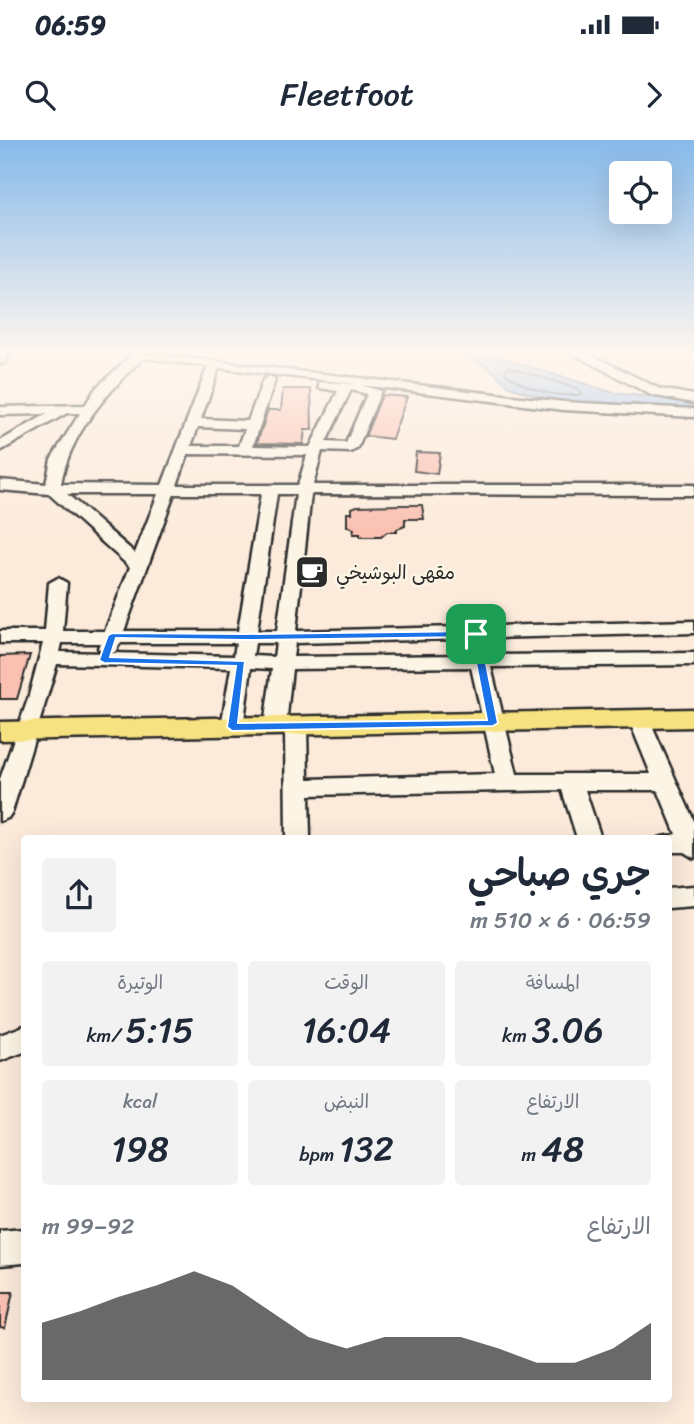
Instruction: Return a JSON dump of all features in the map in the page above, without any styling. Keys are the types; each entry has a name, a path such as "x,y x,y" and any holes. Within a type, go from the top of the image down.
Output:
{"main road":[{"path":"0,731 694,719"}],"street":[{"path":"0,447 61,412"},
{"path":"45,489 58,458 87,412"},
{"path":"104,660 197,412"},
{"path":"245,449 257,412"},
{"path":"298,835 297,787 285,726 283,663 304,489 316,449 334,412"},
{"path":"183,450 346,449 353,446 367,412"},
{"path":"674,412 694,413"},
{"path":"193,423 252,425"},
{"path":"0,485 45,489 694,491"},
{"path":"0,494 45,489 141,567"},
{"path":"232,727 270,489"},
{"path":"0,812 54,636 58,583"},
{"path":"0,637 476,634 694,627"},
{"path":"476,634 479,661 508,782"},
{"path":"48,658 242,663 694,659"},
{"path":"640,720 667,782 685,845"},
{"path":"297,787 508,782 667,782"},
{"path":"571,782 588,835"},
{"path":"672,898 694,896"},
{"path":"0,1048 21,1040"},
{"path":"0,1248 21,1246"}],"building":[{"path":"267,412 312,412 312,430 305,430 303,444 257,443"},
{"path":"375,412 402,412 392,439 365,436"},
{"path":"416,452 440,453 437,474 414,471"},
{"path":"422,505 424,519 405,519 405,526 397,529 397,532 387,532 381,537 360,537 360,534 353,534 354,529 347,526 347,513 352,513 352,508 357,506"},
{"path":"30,655 17,699 0,699 0,656"},
{"path":"0,1292 13,1292 5,1328 0,1327"}],"place":[{"name":"مقهى البوشيخي","path":"312,572"}],"route":[{"path":"476,634 479,661 493,723 232,727 242,663 104,660 112,635 245,637 476,634"}]}
